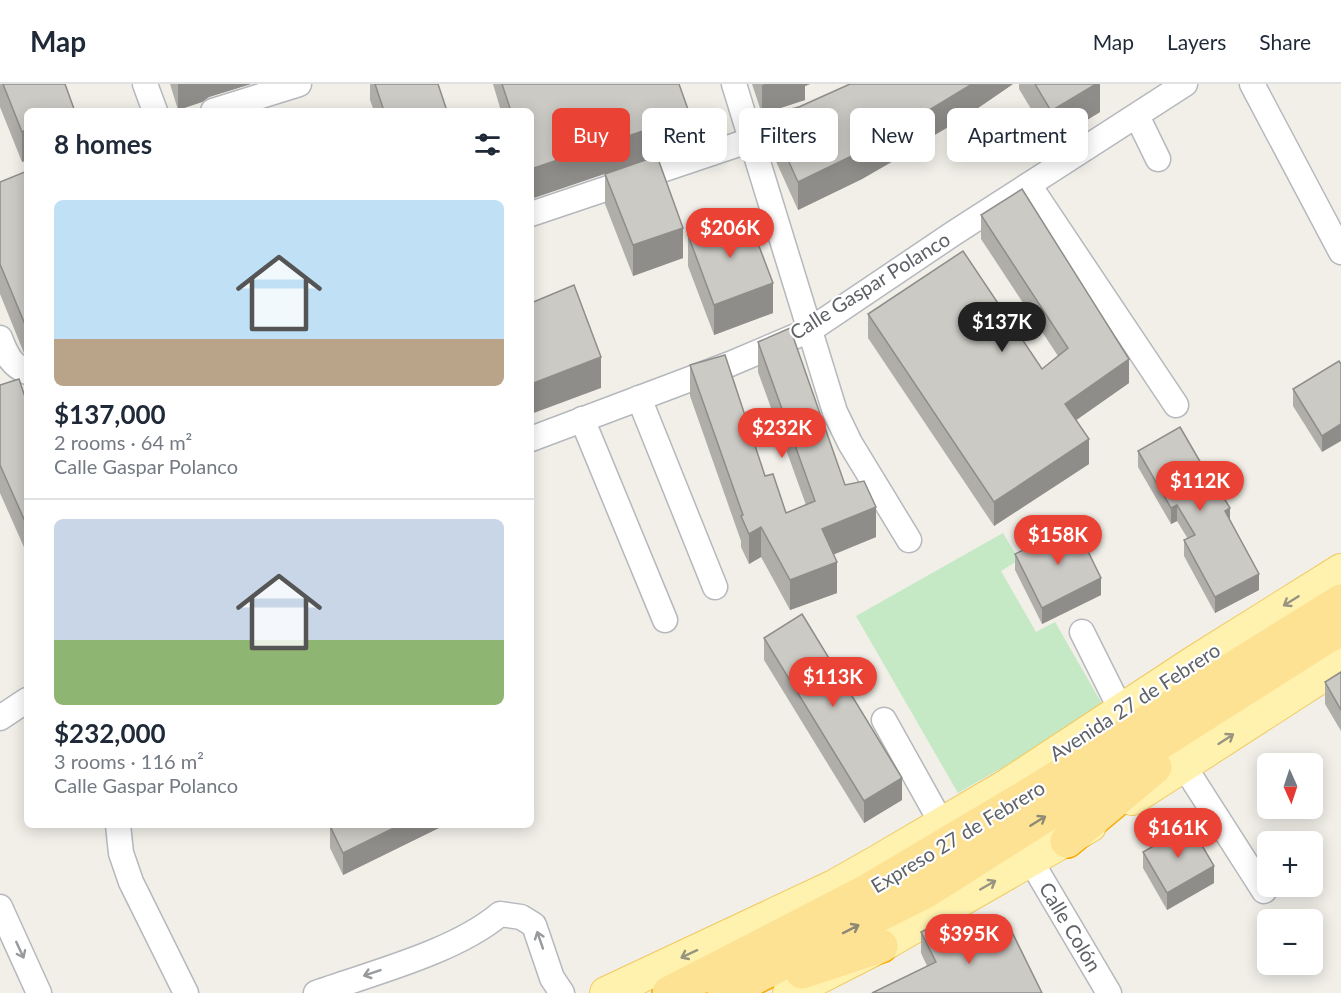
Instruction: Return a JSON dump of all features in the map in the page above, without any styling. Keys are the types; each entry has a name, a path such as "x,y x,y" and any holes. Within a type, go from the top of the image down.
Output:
{"highway":[{"path":"1067,841 1246,674 1341,601"},
{"path":"1004,787 1341,628"},
{"name":"Expreso 27 de Febrero","path":"669,993 865,892 1035,791 1246,674"},
{"name":"Expreso 27 de Febrero","path":"724,993 925,892 1246,674"},
{"path":"669,993 834,886"},
{"path":"741,993 881,946"}],"main road":[{"name":"Avenida 27 de Febrero","path":"606,993 834,886 942,824 1004,787 1341,570"},
{"path":"789,993 881,946 1067,841 1341,664"}],"street":[{"path":"145,84 154,108"},
{"path":"223,108 299,84"},
{"path":"734,84 742,108"},
{"name":"Calle Gaspar Polanco","path":"534,438 730,364 810,330 1185,84"},
{"path":"1252,84 1341,252"},
{"path":"1137,116 1158,159"},
{"path":"534,213 739,144"},
{"path":"759,162 835,412 850,443 909,540"},
{"path":"1029,185 1176,405"},
{"path":"0,338 6,354 16,367 24,371"},
{"path":"639,398 715,587"},
{"path":"582,419 665,620"},
{"path":"1082,632 1121,710"},
{"path":"0,718 24,702"},
{"path":"884,720 942,824"},
{"path":"1184,766 1257,880"},
{"path":"118,828 121,854 131,882 186,993"},
{"name":"Calle Colón","path":"1030,861 1109,993"},
{"path":"0,907 39,993"},
{"path":"316,993 445,948 484,927 500,914 522,917 534,924 552,978 562,993"}],"green space":[{"path":"1003,533 1019,560 1001,571 1036,632 1055,622 1105,709 958,793 856,616"}],"building":[{"path":"3,84 65,84 74,108 24,108 24,131 22,132"},
{"path":"375,84 438,84 446,108 383,108"},
{"path":"502,84 679,84 688,108 642,108 642,131 630,135 630,108 552,108 552,162 534,168 534,108 510,108"},
{"path":"850,84 972,84 932,108 850,108 850,157 798,182 789,162 838,162 838,108 797,108"},
{"path":"1035,84 1096,84 1056,108 1049,108"},
{"path":"642,161 659,162 683,228 633,245 605,174"},
{"path":"24,172 24,322 0,264 0,182"},
{"path":"1022,189 1129,359 1065,404 1089,439 994,502 868,314 963,251 1042,369 1068,348 981,215"},
{"path":"746,212 773,283 714,305 688,235"},
{"path":"574,285 601,357 534,383 534,302"},
{"path":"790,328 845,485 864,481 876,507 822,529 837,562 790,580 761,527 749,534 690,365 725,355 765,476 773,474 786,513 815,501 758,342"},
{"path":"1339,361 1341,364 1341,424 1322,436 1293,389"},
{"path":"19,379 24,394 24,519 0,465 0,385"},
{"path":"1180,427 1217,491 1219,490 1230,508 1225,511 1259,574 1215,597 1184,540 1195,535 1177,505 1171,508 1138,451"},
{"path":"1075,525 1101,578 1042,608 1015,554"},
{"path":"802,614 902,778 864,801 764,638"},
{"path":"1341,672 1341,710 1325,682"},
{"path":"1190,825 1214,866 1167,893 1143,852"},
{"path":"331,828 394,828 343,853"},
{"path":"952,916 967,946 1009,926 1042,993 872,993 936,962 921,932"}]}
